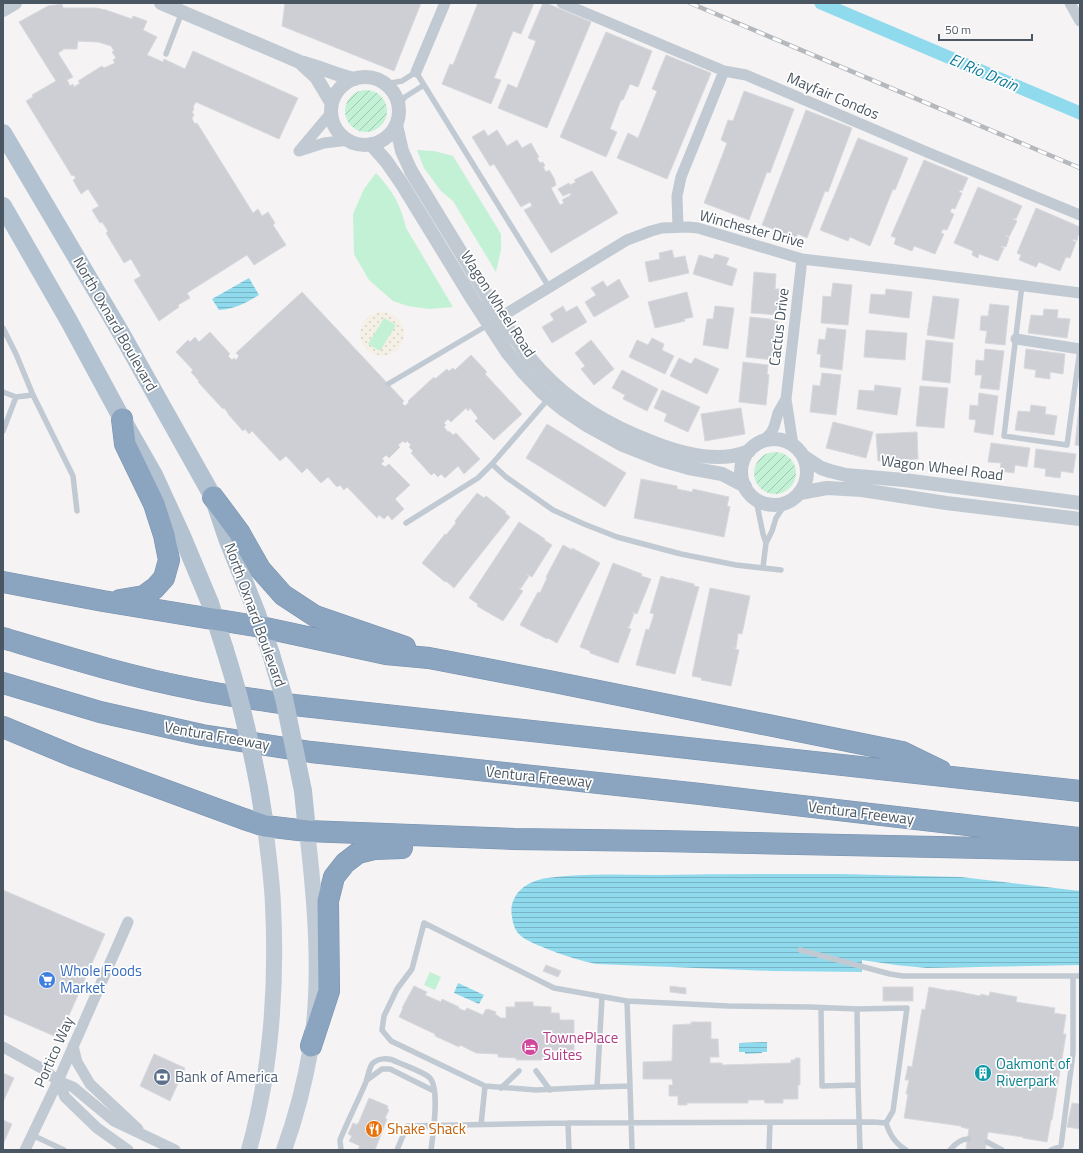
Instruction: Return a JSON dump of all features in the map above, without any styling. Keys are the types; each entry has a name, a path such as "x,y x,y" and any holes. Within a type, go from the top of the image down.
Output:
{"highway":[{"path":"104,600 129,600 144,596 155,588 164,578 168,560 164,535 154,504 125,444 122,420"},
{"path":"213,497 239,532 260,569 284,595 315,616 398,644 429,658"},
{"path":"3,582 261,627 386,654 429,658 902,752 954,778"},
{"path":"3,638 96,665 194,689 294,705 1080,791"},
{"name":"Ventura Freeway","path":"3,683 100,712 202,735 311,752 700,794 1080,838"},
{"path":"3,727 75,757 265,826 307,831 514,840 660,841 1080,850"},
{"path":"311,1046 329,991 328,901 334,877 345,863 358,853 374,849 479,846 514,840"}],"main road":[{"name":"North Oxnard Boulevard","path":"3,133 121,333 213,497 228,541 256,611 284,698 303,792 316,938 317,992 311,1046 292,1127 284,1150"},
{"path":"3,206 69,321 122,420 154,475 182,536 215,620 237,687 248,729 265,826 273,904 274,972 271,1025 266,1069 256,1126 249,1150"}],"street":[{"path":"3,10 14,3"},
{"path":"161,3 300,62 314,65 332,73 355,79 365,78 386,84 395,96 398,106 398,118 396,125 390,134 386,138 371,144 355,143 340,133 335,124 331,108 316,77 300,62"},
{"path":"416,72 444,3"},
{"name":"Mayfair Condos","path":"562,3 724,72 746,75 929,153 1080,214"},
{"path":"1070,3 1080,21"},
{"path":"678,227 677,196 681,177 724,72"},
{"path":"349,140 324,143 299,150 331,108 338,91 345,84 355,79"},
{"name":"Wagon Wheel Road","path":"396,125 402,151 411,171 494,321 507,352 549,398 585,424 623,445 660,460 722,474 745,486"},
{"name":"Wagon Wheel Road","path":"371,144 386,161 402,184 494,321 519,345 542,372 581,404 619,427 662,446 695,454 724,457 734,456 749,451"},
{"name":"Winchester Drive","path":"494,321 627,240 650,231 678,227 698,228 802,259 1080,293"},
{"name":"Cactus Drive","path":"793,445 786,399 802,259"},
{"path":"1016,339 1080,349"},
{"name":"Cactus Drive","path":"762,442 771,433 778,413 786,399"},
{"path":"773,439 783,440 793,445 803,456 807,465 805,484 800,493 794,499 786,503 776,505 766,504 756,500 745,486 742,477 744,459 749,451 762,442 773,439"},
{"name":"Wagon Wheel Road","path":"803,456 821,468 846,475 904,480 1080,503"},
{"path":"800,493 827,488 862,490 946,503 1080,519"},
{"name":"Portico Way","path":"26,1150 128,922"},
{"path":"73,1046 76,1062 90,1084 147,1137"},
{"path":"3,1047 43,1069 58,1081 73,1087 114,1121 176,1150"},
{"path":"58,1081 65,1098 97,1128 128,1150"}],"lane":[{"path":"166,54 182,12"},
{"path":"386,84 402,81 416,72 550,287"},
{"path":"398,106 406,97 424,85"},
{"path":"1022,286 1004,436 1067,445 1080,349"},
{"path":"388,384 494,321"},
{"path":"3,328 16,354 33,395 73,476 76,511"},
{"path":"3,392 16,397 33,395"},
{"path":"3,431 16,397"},
{"path":"406,523 471,483 492,464 549,398"},
{"path":"492,464 506,477 553,510 617,537 681,554 736,565 781,570"},
{"path":"756,500 762,534 766,543"},
{"path":"764,567 766,543 772,532 776,518 786,503"},
{"path":"630,1086 550,1090 485,1086 391,1041 382,1030 384,1016 397,989 412,969 424,923 554,988 602,997 627,1001 728,1006 857,1009 907,1008 893,1111 886,1123"},
{"path":"800,950 890,974 903,976 1080,976"},
{"path":"1051,1150 1060,1146 1073,1053 1073,976"},
{"path":"597,1087 602,997"},
{"path":"627,1001 632,1150"},
{"path":"821,1008 822,1086 858,1085"},
{"path":"857,1009 860,1150"},
{"path":"341,1150 340,1140 367,1080 372,1065 378,1060 385,1059 395,1060 429,1077 433,1083 434,1126 431,1150"},
{"path":"367,1080 382,1069 390,1069 434,1091"},
{"path":"501,1088 519,1071"},
{"path":"536,1072 550,1090"},
{"path":"480,1125 485,1086"},
{"path":"397,1150 408,1126 568,1123 886,1123"},
{"path":"568,1123 569,1150"},
{"path":"769,1150 770,1123"},
{"path":"886,1123 890,1134 896,1143 906,1150"},
{"path":"32,1135 64,1150"},
{"path":"950,1150 954,1145 963,1139 968,1139"},
{"path":"987,1142 1002,1150"}],"sand":[{"path":"382,312 394,316 400,322 404,334 400,346 394,352 382,356 370,352 364,346 360,334 364,322 370,316"}],"green space":[{"path":"366,90 381,96 387,111 381,126 366,132 351,126 345,111 351,96"},
{"path":"417,150 434,151 453,156 501,234 501,250 496,272 453,201 441,191 424,168"},
{"path":"376,173 395,198 399,205 406,228 453,307 429,309 408,306 393,301 369,280 354,254 353,214 364,189"},
{"path":"384,318 396,325 380,351 368,344"},
{"path":"775,452 790,458 796,473 790,488 775,494 760,488 754,473 760,458"},
{"path":"430,972 441,977 435,990 424,985"}],"water":[{"path":"249,278 259,295 240,305 219,310 212,299"},
{"path":"841,874 961,877 1080,891 1080,965 927,968 862,960 862,972 772,971 597,964 557,953 527,940 517,932 511,909 520,890 532,882 547,878 575,875"},
{"path":"458,983 484,995 479,1004 454,993"},
{"path":"767,1042 767,1052 745,1054 745,1052 739,1052 739,1043"}],"building":[{"path":"285,3 421,3 394,71 282,26"},
{"path":"478,3 534,3 521,34 513,31 494,78 501,80 491,104 442,84 450,64 453,65"},
{"path":"543,3 591,22 547,128 498,108 508,84 517,88 536,41 528,38"},
{"path":"62,4 63,8 96,8 132,19 133,16 147,21 143,30 157,37 147,55 163,62 164,59 185,69 193,51 298,98 279,139 196,102 192,113 194,114 192,119 195,124 197,123 253,213 258,209 262,216 268,212 275,223 273,225 286,245 254,265 247,255 187,293 190,298 178,305 179,307 159,321 134,280 141,276 131,259 124,263 106,233 108,231 102,222 100,223 92,210 99,206 88,189 81,194 73,180 76,178 73,175 72,176 26,101 33,97 32,95 56,81 19,22 48,6","holes":["78,41 98,42 111,46 114,51 112,52 116,58 113,60 115,63 104,68 102,66 78,81 80,83 74,87 73,84 70,86 67,80 73,77 58,53 63,49 77,49"]},
{"path":"606,32 652,51 638,87 630,84 623,100 621,100 610,129 617,132 606,157 560,137"},
{"path":"666,55 711,73 667,179 617,158 628,133 638,138 657,91 652,89"},
{"path":"744,91 794,109 770,173 767,172 749,220 704,203 727,143 721,140 728,120 733,121"},
{"path":"806,110 852,128 828,192 825,191 807,238 798,234 796,238 762,225"},
{"path":"484,130 488,136 497,130 507,146 517,140 522,148 531,143 539,157 537,158 540,163 543,162 545,166 543,167 546,172 549,170 554,178 556,185 551,188 560,205 564,203 562,200 571,195 570,193 563,196 558,189 569,183 570,185 576,182 574,180 592,171 618,213 551,253 524,210 532,206 530,202 521,207 494,164 490,166 472,137"},
{"path":"858,138 908,158 895,190 893,189 870,246 850,237 848,241 820,230"},
{"path":"924,160 968,178 962,191 960,190 959,192 962,193 955,209 952,208 950,212 954,214 947,230 943,229 941,233 944,234 935,254 914,246 912,251 894,244 896,238 891,236"},
{"path":"978,187 1022,206 1016,219 1013,219 1017,221 1009,237 1006,235 1009,238 1006,247 1001,247 1004,248 998,261 979,254 978,258 972,255 973,251 954,243"},
{"path":"1036,208 1080,227 1080,236 1078,235 1077,241 1074,239 1073,241 1076,242 1070,258 1066,257 1060,271 1039,262 1036,267 1019,260 1021,255 1017,253"},
{"path":"672,250 674,258 685,256 689,273 649,282 645,262 660,259 659,253"},
{"path":"715,254 729,258 726,265 737,269 732,286 693,274 699,255 713,259"},
{"path":"754,272 776,274 775,289 780,289 778,315 751,313"},
{"path":"619,279 629,297 594,317 585,302 596,295 591,288 603,281 607,287"},
{"path":"833,283 852,285 848,325 821,323 823,296 831,297"},
{"path":"886,289 912,292 909,318 869,313 871,294 885,295"},
{"path":"302,292 404,401 402,403 405,406 409,402 408,401 434,377 435,379 447,369 449,371 453,368 455,370 471,355 487,372 485,374 522,414 494,440 475,421 478,418 470,408 468,411 466,408 451,422 448,419 444,423 446,425 444,427 448,432 449,431 453,435 456,433 480,459 464,474 458,466 445,478 441,474 438,477 434,473 431,475 411,453 413,451 409,447 411,445 407,441 405,443 403,441 398,445 400,447 389,458 386,455 382,459 384,461 381,464 385,467 389,464 410,485 395,499 404,509 392,520 388,515 384,519 379,515 377,518 347,487 344,490 340,485 337,487 328,477 321,483 307,468 302,473 286,456 280,461 252,431 249,434 245,429 243,431 224,408 223,409 198,382 199,381 191,372 193,370 176,352 188,340 190,342 195,337 199,342 210,332 230,354 228,356 232,360 234,358 236,360 239,356 236,353"},
{"path":"687,292 693,317 684,319 685,321 655,328 648,302"},
{"path":"933,296 959,299 954,339 927,335"},
{"path":"990,304 1009,306 1005,345 985,343 987,331 980,330 981,316 988,316"},
{"path":"563,306 566,312 577,306 587,322 552,343 542,327 554,320 550,314"},
{"path":"715,306 734,308 728,349 703,345 707,319 713,319"},
{"path":"1044,309 1058,310 1057,318 1070,319 1067,338 1028,333 1031,315 1043,316"},
{"path":"750,317 778,320 773,360 746,357"},
{"path":"827,328 846,330 842,370 820,367 821,354 817,354 819,339 825,340"},
{"path":"866,330 907,333 905,360 864,357"},
{"path":"652,338 664,344 662,350 674,356 665,374 629,357 637,340 648,345"},
{"path":"591,340 614,369 594,385 581,369 585,366 575,353"},
{"path":"926,340 953,343 950,383 922,380"},
{"path":"985,349 1004,351 999,390 980,388 982,375 975,375 976,360 984,361"},
{"path":"1026,349 1065,354 1063,374 1050,372 1050,379 1035,377 1036,370 1024,368"},
{"path":"679,358 691,364 695,358 719,369 707,394 670,376"},
{"path":"743,362 768,365 767,374 769,375 766,405 739,402"},
{"path":"622,370 658,389 647,411 623,399 625,395 612,388"},
{"path":"822,373 841,375 836,415 810,412 813,385 820,386"},
{"path":"875,385 901,388 897,415 857,409 859,390 874,391"},
{"path":"920,386 948,388 944,428 916,426"},
{"path":"662,390 700,407 688,432 664,421 667,414 654,408"},
{"path":"979,393 998,396 993,435 974,432 976,420 969,419 970,405 978,406"},
{"path":"1031,405 1046,407 1045,414 1057,416 1054,435 1015,430 1018,411 1030,412"},
{"path":"1080,407 1080,446 1075,445"},
{"path":"741,408 745,434 705,441 701,414"},
{"path":"833,422 873,432 866,458 826,448"},
{"path":"547,424 626,473 605,507 526,458"},
{"path":"917,432 918,459 878,461 876,434"},
{"path":"991,443 1030,448 1027,467 1015,465 1014,473 1000,471 1001,463 988,462"},
{"path":"1036,449 1076,454 1073,473 1061,471 1060,478 1045,476 1046,469 1034,467"},
{"path":"641,479 677,486 677,489 692,492 693,489 729,497 727,506 730,507 724,537 634,518"},
{"path":"477,493 484,498 486,496 510,517 454,588 422,563 445,534 446,535 456,523 455,521"},
{"path":"519,522 552,545 532,577 527,574 529,576 521,588 518,588 523,591 503,621 477,606 478,604 469,598"},
{"path":"563,545 572,550 572,548 600,563 557,643 520,625 538,592 540,593 547,578 546,577"},
{"path":"613,563 651,579 637,614 632,612 634,614 629,627 626,627 631,629 618,663 590,653 590,651 580,647"},
{"path":"661,576 694,584 694,586 699,587 675,674 636,665 646,629 649,630 654,614 650,613"},
{"path":"710,588 750,596 742,634 737,633 736,648 733,648 739,650 731,686 701,680 702,678 692,676"},
{"path":"3,890 105,934 59,1038 3,1014"},
{"path":"546,965 561,971 558,977 543,971"},
{"path":"414,986 427,992 425,995 441,1002 442,999 465,1011 467,1008 483,1015 486,1009 488,1009 496,1012 495,1014 501,1018 506,1018 506,1007 515,1007 515,1002 533,1002 533,1006 551,1007 551,1013 559,1013 560,1020 574,1020 574,1055 559,1055 559,1052 551,1052 545,1053 545,1060 516,1060 516,1058 498,1057 498,1054 476,1053 460,1045 459,1047 399,1017 402,1008"},
{"path":"670,986 686,988 686,994 670,992"},
{"path":"883,987 913,987 913,1001 883,1001"},
{"name":"Oakmont of Riverpark","path":"929,987 980,996 981,994 989,996 990,992 1017,997 1016,1002 1055,1008 1054,1013 1066,1015 1063,1034 1066,1034 1047,1142 988,1132 985,1150 966,1149 969,1129 961,1126 904,1118 909,1080 905,1080 908,1066 912,1067 922,1009 925,1010"},
{"path":"691,1022 711,1022 711,1039 718,1039 719,1057 710,1057 710,1063 722,1063 722,1065 791,1063 791,1060 800,1058 800,1085 798,1085 798,1099 783,1099 783,1103 765,1103 764,1100 748,1100 748,1103 687,1103 687,1105 678,1105 678,1096 669,1096 669,1085 673,1085 672,1079 643,1079 643,1062 672,1061 673,1025 691,1024"},
{"name":"Bank of America","path":"154,1054 185,1068 170,1101 140,1086"},
{"path":"3,1073 14,1078 3,1102"},
{"path":"369,1098 388,1106 387,1108 389,1110 375,1150 361,1150 358,1149 360,1146 349,1141 352,1136 348,1134 353,1123 358,1124"},
{"path":"1072,1103 1080,1104 1080,1129 1067,1127"},
{"path":"3,1120 12,1124 3,1144"}],"waterway":[{"name":"El Rio Drain","path":"821,3 1080,113"}],"railway":[{"path":"690,3 1080,168"}],"place":[{"name":"Whole Foods Market","path":"47,980"},
{"name":"TownePlace Suites","path":"530,1047"},
{"name":"Oakmont of Riverpark","path":"983,1073"},
{"name":"Bank of America","path":"162,1077"},
{"name":"Shake Shack","path":"374,1129"}]}
